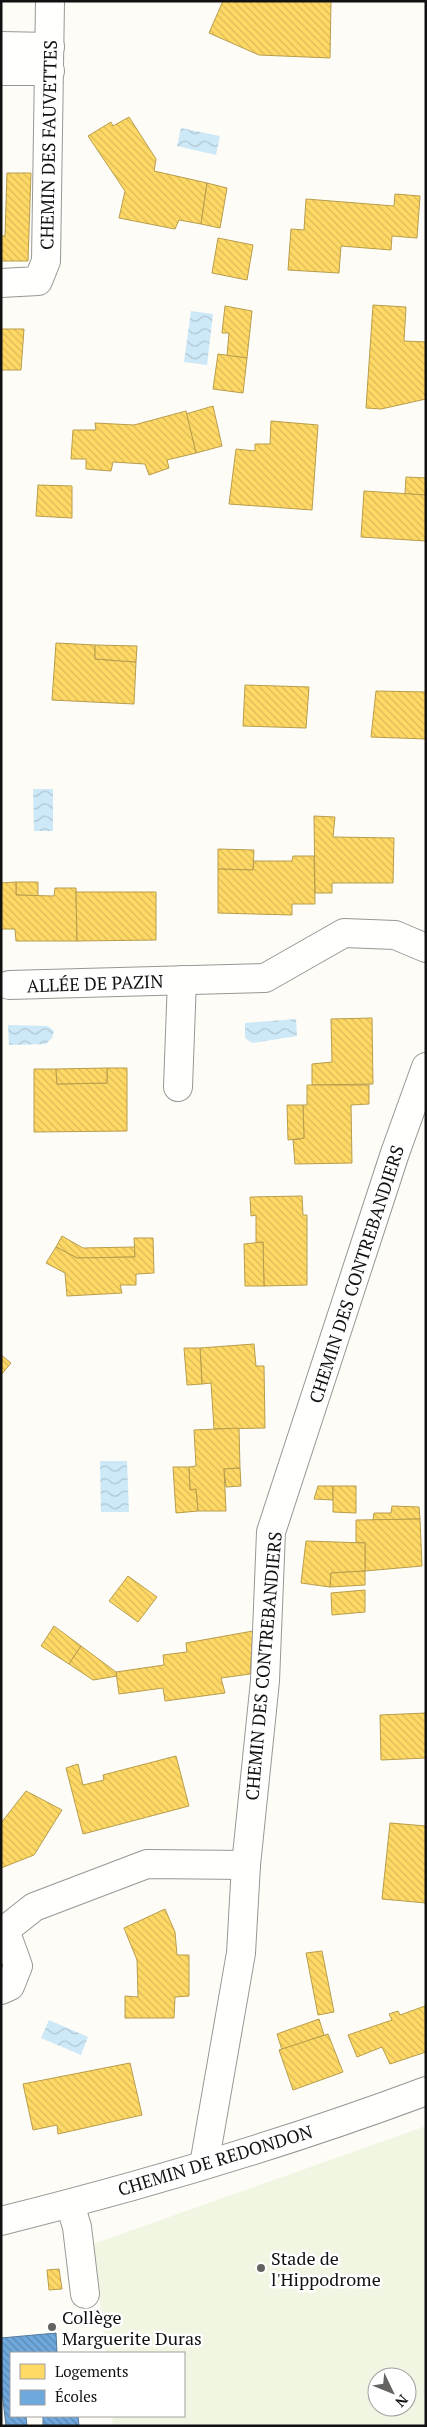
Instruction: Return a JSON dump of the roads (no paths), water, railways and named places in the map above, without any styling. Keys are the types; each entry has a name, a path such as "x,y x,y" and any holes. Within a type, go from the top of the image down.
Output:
{"street":[{"name":"CHEMIN DES FAUVETTES","path":"1,283 38,280 46,262 50,1"},
{"path":"1,46 50,59"},
{"path":"1,71 50,59"},
{"name":"ALLÉE DE PAZIN","path":"9,985 266,978 344,933 395,935 426,948"},
{"name":"ALLÉE DE PAZIN","path":"178,1087 182,980"},
{"name":"CHEMIN DES CONTREBANDIERS","path":"204,2165 241,1953 246,1865 265,1682 271,1532 426,1067"},
{"path":"1,1990 10,1986 18,1966 3,1930 34,1907 147,1864 246,1865"},
{"name":"CHEMIN DE REDONDON","path":"1,2221 70,2204 204,2165 344,2120 426,2091"},
{"path":"70,2204 77,2227 85,2294"}],"water":[{"path":"181,128 220,136 216,155 177,146"},
{"path":"191,311 213,314 207,365 184,362"},
{"path":"33,789 53,789 53,831 34,831"},
{"path":"296,1019 297,1036 252,1043 245,1038 245,1023"},
{"path":"8,1025 48,1026 54,1031 52,1038 46,1044 9,1045"},
{"path":"100,1461 127,1461 129,1512 101,1512"},
{"path":"49,2020 88,2037 81,2055 41,2038"}],"place":[{"name":"Stade de l'Hippodrome","path":"261,2268"},
{"name":"Collège Marguerite Duras","path":"52,2327"}]}
